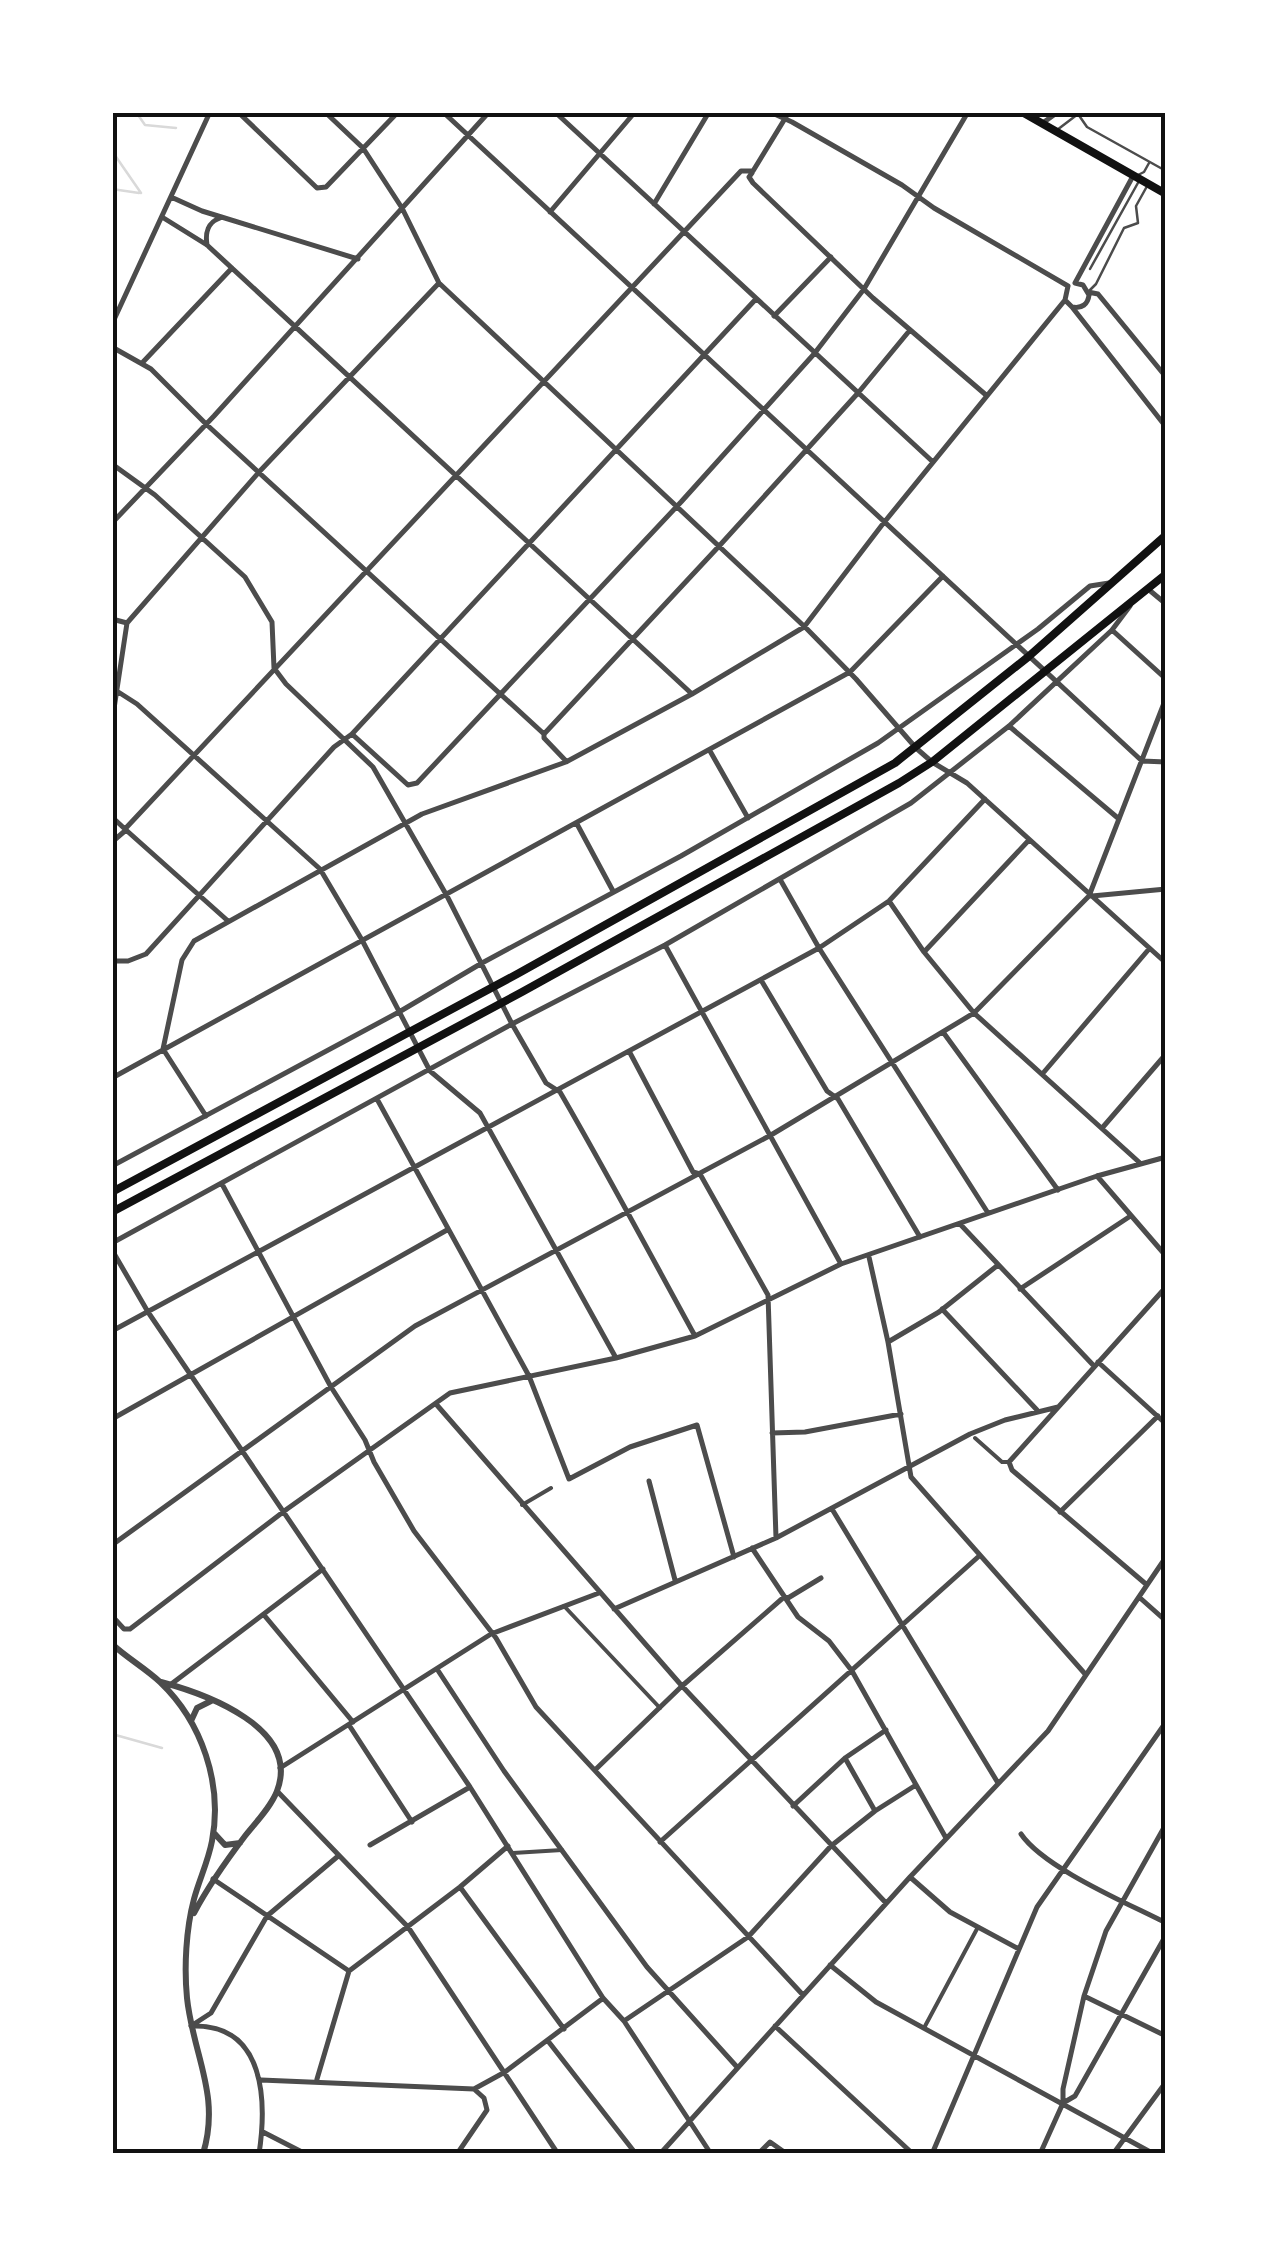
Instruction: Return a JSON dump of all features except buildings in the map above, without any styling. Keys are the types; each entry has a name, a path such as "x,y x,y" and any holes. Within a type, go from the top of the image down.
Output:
{"main road":[{"path":"1022,112 1166,194"},
{"path":"112,1192 855,786 916,748 1028,657 1166,536"},
{"path":"112,1212 502,1003 894,786 932,762 1166,574"}],"street":[{"path":"112,324 210,112"},
{"path":"238,112 318,188 326,188 398,112"},
{"path":"325,112 363,148 402,208 439,283 804,626 916,748 961,778 1166,963"},
{"path":"443,112 1142,761 1166,762"},
{"path":"112,522 358,259 489,112"},
{"path":"555,112 933,462"},
{"path":"550,212 636,112"},
{"path":"654,204 710,112"},
{"path":"770,112 920,196 1068,286"},
{"path":"789,112 753,171 753,183 864,289 986,395"},
{"path":"352,734 408,786 417,783 814,354 864,289 968,112"},
{"path":"1041,124 1058,112"},
{"path":"112,842 741,171 753,171"},
{"path":"1068,286 1075,283 1141,178"},
{"path":"171,198 358,259"},
{"path":"162,217 207,245 692,694"},
{"path":"207,245 208,227 213,220 223,217"},
{"path":"774,317 831,257"},
{"path":"143,362 232,268"},
{"path":"112,722 128,623 259,472 439,283"},
{"path":"1072,307 1086,303 1088,292 1084,285 1075,283"},
{"path":"206,1116 164,1049 185,953 194,941 405,823 449,802 566,762 692,694 804,626 1064,300 1068,286"},
{"path":"1088,292 1098,294 1166,377"},
{"path":"112,961 128,961 146,954 755,300"},
{"path":"1064,300 1166,427"},
{"path":"544,734 858,393 910,330"},
{"path":"112,347 143,362 544,734 566,762"},
{"path":"112,464 146,488 245,578 272,622 274,668 373,767 447,896 512,1024 617,1190 695,1336"},
{"path":"112,1078 850,672 943,576"},
{"path":"112,1166 748,818 901,728 1090,586 1109,583"},
{"path":"1148,588 1166,604"},
{"path":"711,2154 624,2020 603,1998 470,1787 148,1312 112,1246 512,1024 781,881 911,803 1008,726 1112,630 1134,600"},
{"path":"112,619 128,623"},
{"path":"1112,630 1166,679"},
{"path":"115,688 320,869 430,1071 480,1114 616,1358"},
{"path":"112,1545 416,1326 772,1135 974,1012 1090,896 1166,698"},
{"path":"1008,726 1119,819"},
{"path":"710,751 748,818"},
{"path":"112,1331 819,948 889,901 985,799"},
{"path":"112,817 228,921"},
{"path":"577,824 613,891"},
{"path":"924,952 1028,840"},
{"path":"781,881 819,948 989,1214"},
{"path":"1090,896 1166,889"},
{"path":"889,901 924,952 974,1012 1140,1163"},
{"path":"665,945 841,1264"},
{"path":"1043,1074 1150,950"},
{"path":"761,980 838,1099 920,1238"},
{"path":"943,1032 1058,1190"},
{"path":"629,1051 693,1172 700,1174 768,1294 776,1538"},
{"path":"1102,1127 1166,1054"},
{"path":"378,1098 412,1168 529,1376 568,1478 630,1446 693,1425 700,1428 734,1556"},
{"path":"112,1616 124,1629 130,1629 284,1512 450,1394 616,1358 695,1336 841,1264 1097,1176 1166,1157"},
{"path":"1097,1176 1166,1256"},
{"path":"222,1184 331,1387 414,1530 491,1634 536,1707 804,1994"},
{"path":"1020,1289 1129,1217"},
{"path":"960,1224 1096,1364 1166,1424"},
{"path":"112,1419 448,1230"},
{"path":"869,1256 888,1342 910,1478 1086,1675"},
{"path":"888,1342 942,1309 998,1265"},
{"path":"974,1438 1002,1462 1009,1462 1166,1286"},
{"path":"942,1309 1037,1410"},
{"path":"435,1404 682,1686 886,1903"},
{"path":"614,1608 776,1538 970,1434 1037,1410 1058,1407"},
{"path":"772,1432 804,1432 901,1414"},
{"path":"1060,1512 1158,1416"},
{"path":"1009,1462 1012,1470 1147,1585"},
{"path":"649,1482 676,1581"},
{"path":"522,1505 551,1488"},
{"path":"832,1509 998,1783"},
{"path":"752,1548 803,1623 829,1641 852,1671 946,1838"},
{"path":"660,1842 979,1556"},
{"path":"660,2154 886,1903 1048,1731 1166,1556"},
{"path":"170,1685 323,1570"},
{"path":"594,1770 784,1597 820,1578"},
{"path":"280,1768 491,1634 599,1593"},
{"path":"1140,1597 1166,1621"},
{"path":"564,1606 660,1708"},
{"path":"264,1616 351,1723 412,1822"},
{"path":"112,1644 161,1682 190,1721 210,1765 214,1832 193,1901 186,1956 186,1996 210,2100 211,2124 204,2154"},
{"path":"437,1669 504,1771 666,1991 737,2067"},
{"path":"161,1682 212,1701 256,1724 264,1732 280,1768 277,1791 212,1880 192,1919"},
{"path":"190,1721 197,1708 212,1701"},
{"path":"932,2154 1039,1904 1166,1722"},
{"path":"793,1806 846,1758 886,1730"},
{"path":"846,1758 875,1810"},
{"path":"624,2020 748,1937 831,1846 875,1810 916,1785"},
{"path":"370,1845 470,1787"},
{"path":"277,1791 408,1927 558,2154"},
{"path":"1040,2154 1063,2103 1084,1996 1106,1931 1166,1824"},
{"path":"214,1832 225,1845 240,1842"},
{"path":"1021,1834 1030,1846 1063,1868 1166,1923"},
{"path":"316,2080 349,1971 508,1846"},
{"path":"513,1853 562,1850"},
{"path":"191,2026 212,2013 267,1916 337,1857"},
{"path":"910,1877 950,1912 1019,1949"},
{"path":"212,1880 349,1971"},
{"path":"460,1887 564,2029"},
{"path":"924,2028 978,1927"},
{"path":"1063,2103 1074,2096 1166,1935"},
{"path":"830,1965 876,2002 1154,2154"},
{"path":"1084,1996 1166,2036"},
{"path":"261,2080 474,2089 505,2072 603,1998"},
{"path":"191,2026 214,2026 246,2049 261,2080 259,2154"},
{"path":"775,2026 913,2154"},
{"path":"548,2041 636,2154"},
{"path":"1113,2154 1166,2082"},
{"path":"457,2154 487,2110 484,2098 474,2089"},
{"path":"262,2132 300,2151"},
{"path":"758,2154 768,2142 787,2154"}],"lane":[{"path":"1054,132 1079,113 1087,126 1166,171"},
{"path":"1090,269 1150,162"},
{"path":"1088,292 1096,284 1124,228 1138,223 1136,206 1141,178"}],"waterway":[{"path":"136,112 145,125 176,128"},
{"path":"112,151 141,193"},
{"path":"112,189 139,193"},
{"path":"112,1734 162,1748"}]}
